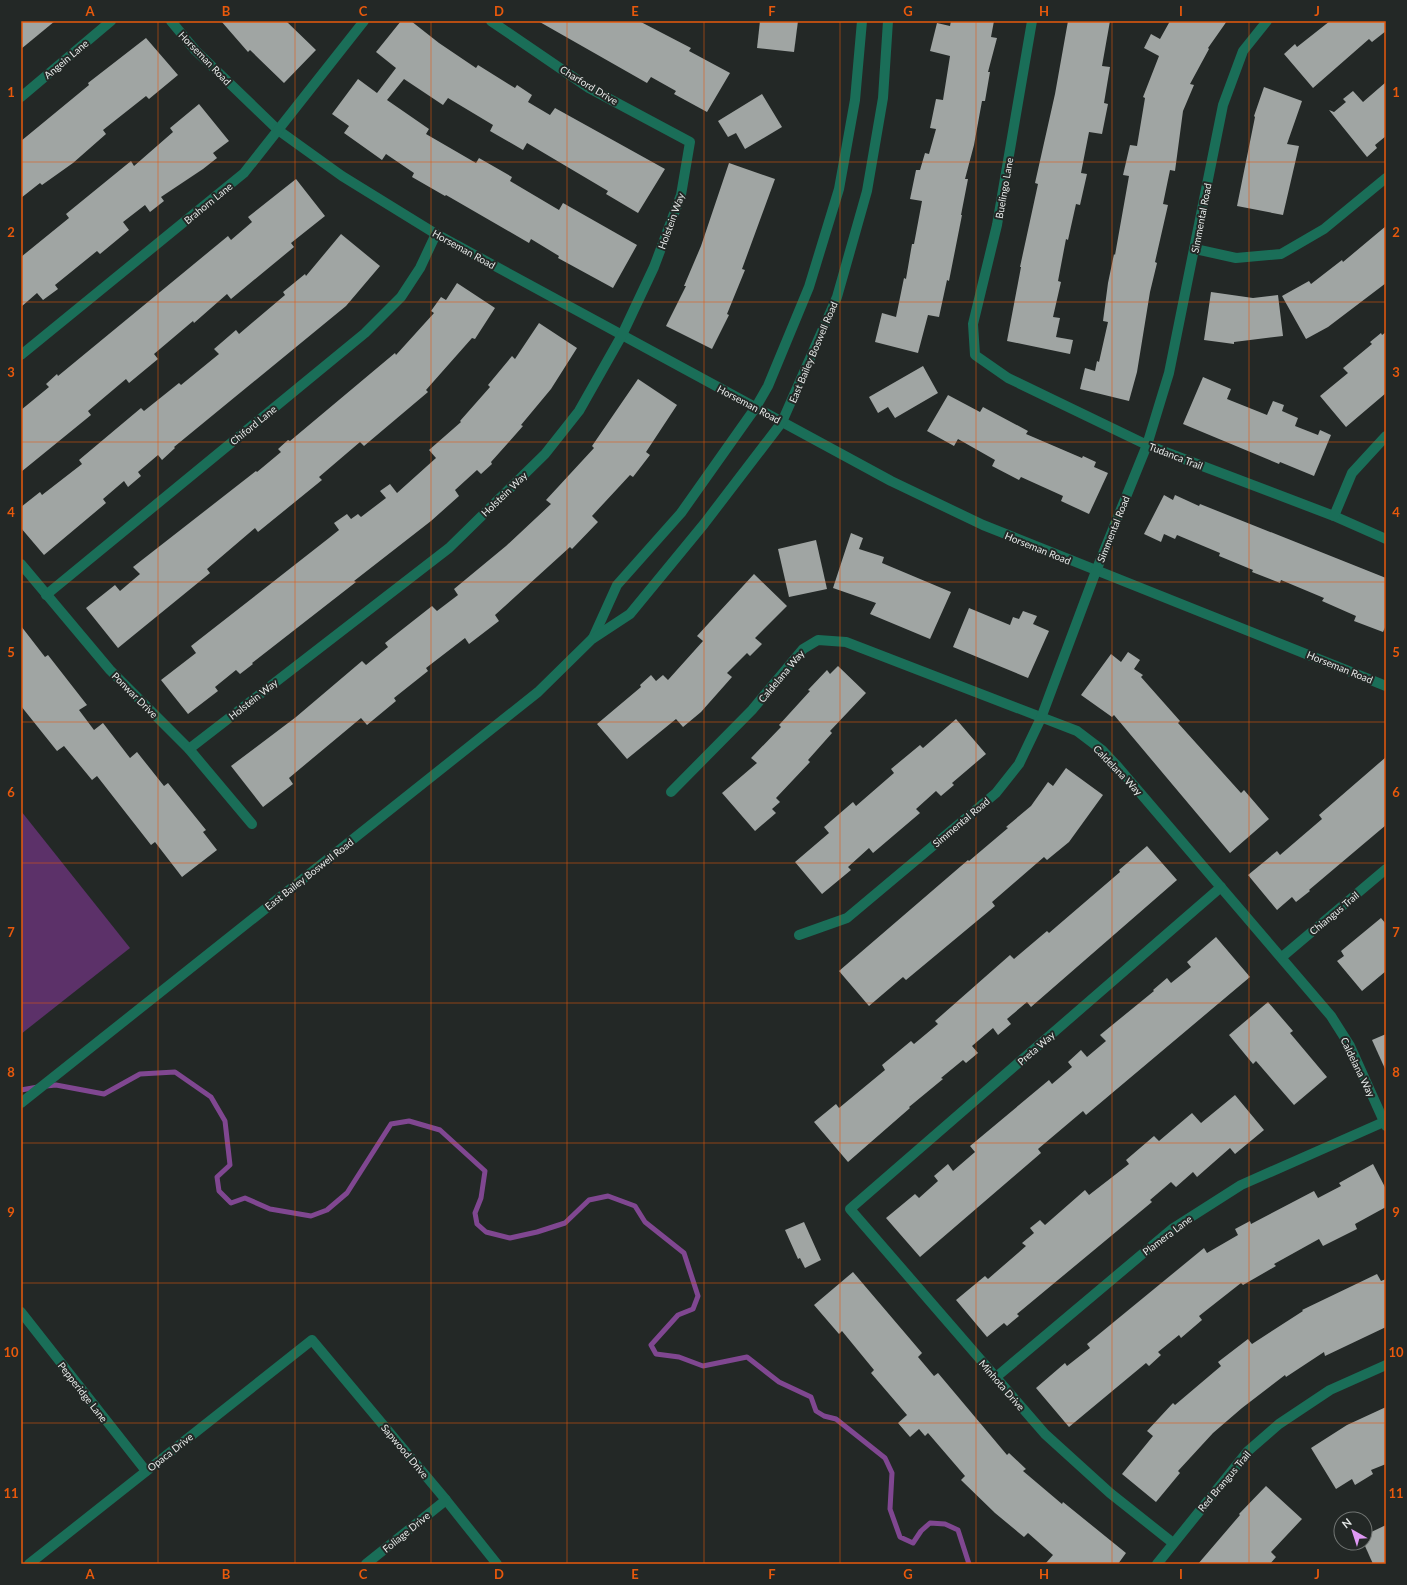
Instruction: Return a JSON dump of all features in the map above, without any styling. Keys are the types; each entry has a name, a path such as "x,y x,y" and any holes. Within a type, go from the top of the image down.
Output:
{"street":[{"name":"Angein Lane","path":"21,97 111,21"},
{"name":"Horseman Road","path":"171,21 195,50 278,130 342,176 436,234 891,480 983,525 1386,686"},
{"name":"Brahorn Lane","path":"21,355 244,173 364,21"},
{"name":"Charford Drive","path":"491,21 589,88 690,142"},
{"name":"East Bailey Boswell Road","path":"592,639 617,585 681,513 756,407 768,386 809,287 839,189 855,100 862,21"},
{"name":"East Bailey Boswell Road","path":"21,1103 538,692 592,639 630,614 704,524 782,422 837,297 867,191 883,98 888,21"},
{"name":"Buelingo Lane","path":"975,355 973,324 997,225 1032,21"},
{"name":"Simmental Road","path":"799,935 847,918 996,792 1019,764 1041,718 1096,571 1147,445 1169,374 1223,105 1243,51 1267,21"},
{"name":"Holstein Way","path":"188,749 448,548 545,454 579,411 622,335 654,268 681,195 690,142"},
{"path":"1195,249 1236,258 1281,254 1324,229 1386,178"},
{"name":"Chiford Lane","path":"46,595 365,333 401,297 420,268 436,234"},
{"name":"Tudanca Trail","path":"975,355 1008,378 1147,445 1334,516 1386,539"},
{"path":"1334,516 1352,473 1386,436"},
{"name":"Ponwar Drive","path":"21,564 110,670 188,749 252,824"},
{"name":"Caldelana Way","path":"671,792 752,710 803,649 818,640 846,642 1077,731 1102,750 1282,957 1331,1016 1350,1046 1385,1123"},
{"name":"Chiangus Trail","path":"1282,957 1386,869"},
{"name":"Preta Way","path":"850,1209 1221,887"},
{"name":"Plamera Lane","path":"995,1378 1172,1229 1241,1185 1385,1123"},
{"name":"Minhota Drive","path":"850,1209 1045,1434 1110,1493 1174,1543"},
{"name":"Pepperidge Lane","path":"21,1312 146,1471"},
{"name":"Opaca Drive","path":"28,1564 312,1340"},
{"name":"Sapwood Drive","path":"312,1340 446,1500 497,1564"},
{"name":"Red Brangus Trail","path":"1156,1564 1248,1451 1279,1424 1330,1390 1386,1365"},
{"name":"Foliage Drive","path":"366,1564 446,1500"}],"shaded area":[{"path":"21,811 130,948 21,1034"}],"building":[{"path":"21,21 55,21 21,49"},
{"path":"221,21 286,21 316,50 284,83 250,50 248,52"},
{"path":"401,21 411,21 439,43 476,68 478,65 515,88 517,85 532,95 528,102 550,115 555,108 665,169 638,213 606,194 608,191 527,143 523,150 490,131 493,125 448,98 443,105 404,79 387,100 429,129 426,134 476,163 479,158 512,177 510,181 559,210 563,203 637,245 613,288 558,258 559,256 531,239 529,243 412,177 414,173 386,154 382,160 344,133 349,126 332,114 358,79 377,93 396,68 376,52"},
{"path":"538,21 639,21 691,48 689,51 730,73 707,112 674,94 676,91 651,77 647,83"},
{"path":"760,21 798,21 794,52 757,48"},
{"path":"951,21 994,21 991,37 997,38 988,72 990,72 985,101 982,101 974,145 965,179 968,179 949,281 947,280 939,317 928,315 918,353 875,342 882,313 896,317 904,278 906,279 922,201 910,199 916,170 920,170 925,153 929,154 936,129 930,128 936,99 943,100 950,56 930,51 937,23 950,26"},
{"path":"1068,21 1110,21 1102,66 1110,67 1104,103 1108,104 1102,134 1089,132 1081,173 1087,174 1080,205 1076,204 1068,240 1066,239 1058,281 1061,282 1053,317 1060,318 1056,337 1073,340 1070,354 1007,341 1020,267 1038,184 1035,183 1055,94"},
{"path":"1170,21 1227,21 1208,48 1209,49 1190,84 1194,85 1183,111 1175,171 1170,170 1163,204 1168,205 1155,262 1157,263 1150,292 1137,372 1129,401 1080,389 1085,368 1095,371 1097,361 1099,362 1108,322 1103,321 1108,283 1114,254 1115,255 1129,176 1123,175 1130,145 1137,146 1145,98 1143,97 1159,56 1144,48 1151,34 1160,39"},
{"path":"1330,21 1386,21 1386,31 1372,42 1369,39 1313,88 1284,54 1295,44 1297,47"},
{"path":"146,38 178,75 149,99 146,96 103,130 106,134 73,163 42,185 40,183 21,198 21,141 89,85 88,83"},
{"path":"1386,82 1386,136 1375,145 1377,148 1367,157 1329,110 1334,112 1346,102 1343,99 1353,91 1363,102"},
{"path":"1264,87 1302,101 1287,144 1299,146 1283,215 1237,206 1254,116"},
{"path":"762,94 782,127 745,149 736,133 728,137 718,121"},
{"path":"199,104 229,141 213,153 217,158 161,197 164,201 150,212 145,205 123,222 129,230 100,254 97,251 55,285 58,289 43,300 37,293 21,307 21,257 69,218 66,214 131,161 134,166 173,132 170,128"},
{"path":"729,163 775,179 742,269 745,270 727,314 729,315 712,349 666,326 686,286 684,286 701,246"},
{"path":"296,179 325,216 291,243 294,247 231,299 227,294 194,323 193,321 154,354 158,359 129,383 126,379 88,411 91,415 21,472 21,410 49,387 46,384 57,374 58,376 228,236 231,240 252,222 248,217"},
{"path":"1386,226 1386,283 1328,327 1306,339 1282,296 1309,281 1311,284 1342,260 1343,262"},
{"path":"341,234 380,266 346,306 174,447 175,448 162,460 158,455 138,472 141,476 128,487 124,481 103,499 106,503 44,555 21,528 21,507 40,492 42,495 82,464 79,460 141,408 144,411 179,383 181,385 219,354 214,349 236,330 239,334 285,295 283,292 305,274 306,276"},
{"path":"457,283 495,308 475,339 472,338 426,390 428,392 364,446 360,442 319,477 322,480 258,532 255,528 207,569 210,573 118,648 86,608 115,585 120,591 140,574 133,567 256,471 257,472 281,452 278,449 288,440 290,441 395,353 396,355 434,313 431,311 441,297 446,300"},
{"path":"1211,292 1253,298 1278,295 1283,336 1234,342 1234,344 1204,340"},
{"path":"539,323 577,348 551,389 521,425 523,426 491,462 492,464 481,474 477,470 455,490 459,496 431,521 354,581 356,582 240,674 236,670 215,687 218,691 188,714 161,680 196,653 191,646 339,530 334,523 347,514 351,519 358,514 361,517 386,498 380,491 390,484 397,493 436,458 429,450 461,422 460,421 490,387 488,385 512,356 515,359"},
{"path":"1386,332 1386,393 1346,427 1320,396 1348,373 1343,368 1372,344 1370,342 1381,333 1382,335"},
{"path":"923,366 938,393 895,418 888,407 878,413 869,397"},
{"path":"1203,377 1231,389 1227,399 1267,415 1273,401 1284,405 1282,411 1298,418 1295,426 1318,435 1320,430 1331,435 1314,476 1280,462 1279,464 1183,424"},
{"path":"638,379 677,405 646,452 650,455 633,477 630,475 592,516 598,522 572,549 570,547 495,615 499,621 469,644 465,638 426,668 428,671 394,698 396,701 367,725 361,718 289,778 293,784 263,807 231,766 296,717 362,661 366,665 388,647 385,643 432,606 437,611 458,595 454,589 506,546 551,504 546,500 594,448 592,446"},
{"path":"948,395 980,412 983,407 1028,431 1026,434 1082,458 1083,456 1096,462 1094,467 1108,473 1089,514 1061,501 1063,496 1021,477 1019,480 992,466 995,460 958,439 954,446 927,431"},
{"path":"1164,495 1173,500 1175,495 1199,506 1200,504 1386,578 1386,625 1383,632 1354,621 1356,616 1322,601 1324,598 1281,580 1280,583 1252,572 1253,570 1219,556 1220,553 1177,535 1175,539 1164,534 1161,542 1144,534"},
{"path":"851,533 863,538 859,549 884,557 882,563 951,592 930,639 870,614 876,603 833,588"},
{"path":"816,540 827,589 789,597 778,549"},
{"path":"754,574 787,606 755,638 762,644 750,656 747,653 727,673 732,677 701,712 683,727 676,719 627,759 597,724 641,687 640,685 651,675 656,681 663,675 668,680 703,641 697,636"},
{"path":"969,608 1010,625 1013,617 1019,619 1023,611 1037,616 1033,624 1049,631 1028,678 953,647"},
{"path":"21,626 45,657 48,655 87,705 79,710 94,730 103,723 130,758 137,752 164,786 168,783 206,830 203,832 217,850 182,877 155,842 151,845 97,776 92,780 64,746 57,751 21,706"},
{"path":"1128,652 1140,660 1134,669 1143,675 1141,677 1180,721 1178,723 1241,793 1244,790 1269,819 1230,853 1114,715 1112,717 1081,695 1111,654 1121,662"},
{"path":"838,666 866,693 830,731 832,733 808,760 810,762 776,798 780,802 772,809 776,813 755,831 722,793 757,763 751,758 781,727 779,725 810,691 808,690 827,670 830,674"},
{"path":"956,719 986,754 952,783 954,785 941,796 936,791 916,809 920,813 873,853 869,848 848,867 851,870 822,894 795,862 829,833 824,827 853,802 856,806 894,773 891,769 920,745 923,748"},
{"path":"1386,757 1386,825 1296,902 1292,897 1277,910 1248,875 1277,851 1280,855 1322,819 1319,815"},
{"path":"1066,768 1103,795 1069,842 1047,860 1044,857 992,902 995,906 906,980 903,977 869,1006 839,971 968,860 969,861 1008,828 1006,827 1031,806 1048,782 1053,786"},
{"path":"1147,846 1177,880 1031,1007 1027,1002 1007,1019 1011,1024 998,1035 993,1028 972,1046 978,1053 966,1063 963,1060 941,1078 943,1079 909,1107 910,1108 848,1162 814,1122 836,1104 839,1108 885,1070 882,1065 911,1041 914,1044 938,1024 935,1021 1010,955 1014,959 1047,931 1049,933 1120,872 1119,870"},
{"path":"1381,918 1386,924 1386,971 1362,991 1337,961 1344,956 1341,951"},
{"path":"1216,937 1250,977 1086,1115 1083,1111 1038,1149 1041,1153 920,1257 886,1218 915,1194 919,1198 938,1181 934,1176 948,1164 953,1171 975,1152 970,1146 1049,1080 1052,1084 1072,1067 1068,1062 1081,1050 1087,1057 1106,1041 1100,1035 1154,991 1153,990 1167,978 1171,983 1191,967 1187,962"},
{"path":"1268,1002 1293,1031 1290,1033 1327,1077 1294,1105 1256,1061 1253,1064 1229,1035"},
{"path":"1386,1034 1386,1071 1372,1040"},
{"path":"1235,1095 1264,1130 1235,1154 1230,1148 1197,1177 1193,1172 1176,1187 1171,1182 1150,1200 1152,1202 1017,1314 1019,1316 1007,1326 1004,1323 987,1337 956,1300 985,1276 988,1279 1026,1246 1022,1243 1034,1233 1030,1228 1040,1220 1045,1225 1085,1190 1089,1195 1129,1164 1126,1160 1154,1136 1159,1141 1192,1113 1201,1123"},
{"path":"1373,1164 1386,1189 1386,1207 1355,1224 1357,1229 1323,1246 1319,1239 1274,1264 1276,1266 1243,1285 1241,1283 1199,1316 1202,1320 1181,1338 1179,1335 1158,1352 1161,1355 1149,1366 1146,1363 1069,1427 1036,1388 1065,1363 1067,1366 1090,1348 1087,1344 1204,1248 1207,1253 1238,1235 1235,1229 1250,1221 1251,1224 1314,1191 1318,1198 1341,1186 1339,1183"},
{"path":"804,1222 821,1260 805,1268 800,1258 798,1259 785,1230"},
{"path":"853,1272 922,1353 918,1357 934,1376 938,1373 1007,1455 1009,1453 1026,1469 1023,1471 1062,1504 1063,1502 1126,1553 1118,1564 1045,1564 1053,1555 1028,1533 1024,1537 995,1513 961,1480 965,1476 928,1433 925,1436 919,1429 910,1437 898,1423 907,1415 871,1373 874,1370 842,1331 839,1334 814,1305"},
{"path":"1377,1274 1381,1281 1386,1279 1386,1327 1325,1356 1324,1352 1286,1377 1285,1375 1242,1408 1213,1433 1178,1471 1180,1473 1156,1502 1122,1474 1153,1436 1147,1431 1173,1403 1175,1405 1221,1366 1218,1362 1248,1339 1252,1344 1303,1311 1302,1310"},
{"path":"1386,1407 1386,1464 1371,1470 1373,1474 1355,1485 1352,1479 1336,1489 1311,1448 1347,1425"},
{"path":"1266,1486 1302,1519 1271,1552 1276,1557 1270,1564 1198,1564 1240,1515 1239,1514"},
{"path":"1386,1525 1386,1564 1373,1564 1367,1551 1373,1551 1373,1531"}],"waterway":[{"path":"46,1086 56,1085 104,1094 140,1074 175,1072 211,1097 225,1121 230,1165 217,1177 219,1191 231,1203 245,1198 270,1209 311,1216 327,1210 347,1193 391,1124 409,1121 440,1130 485,1171 481,1198 475,1213 477,1224 486,1232 510,1238 537,1232 565,1223 589,1200 608,1196 635,1206 645,1222 684,1253 698,1296 693,1309 678,1315 651,1345 656,1354 679,1357 703,1366 747,1357 779,1382 811,1397 816,1411 824,1416 836,1419 885,1458 892,1473 890,1509 900,1537 913,1543 921,1531 930,1523 945,1524 958,1530 969,1564"},
{"path":"21,1090 38,1087"}]}
